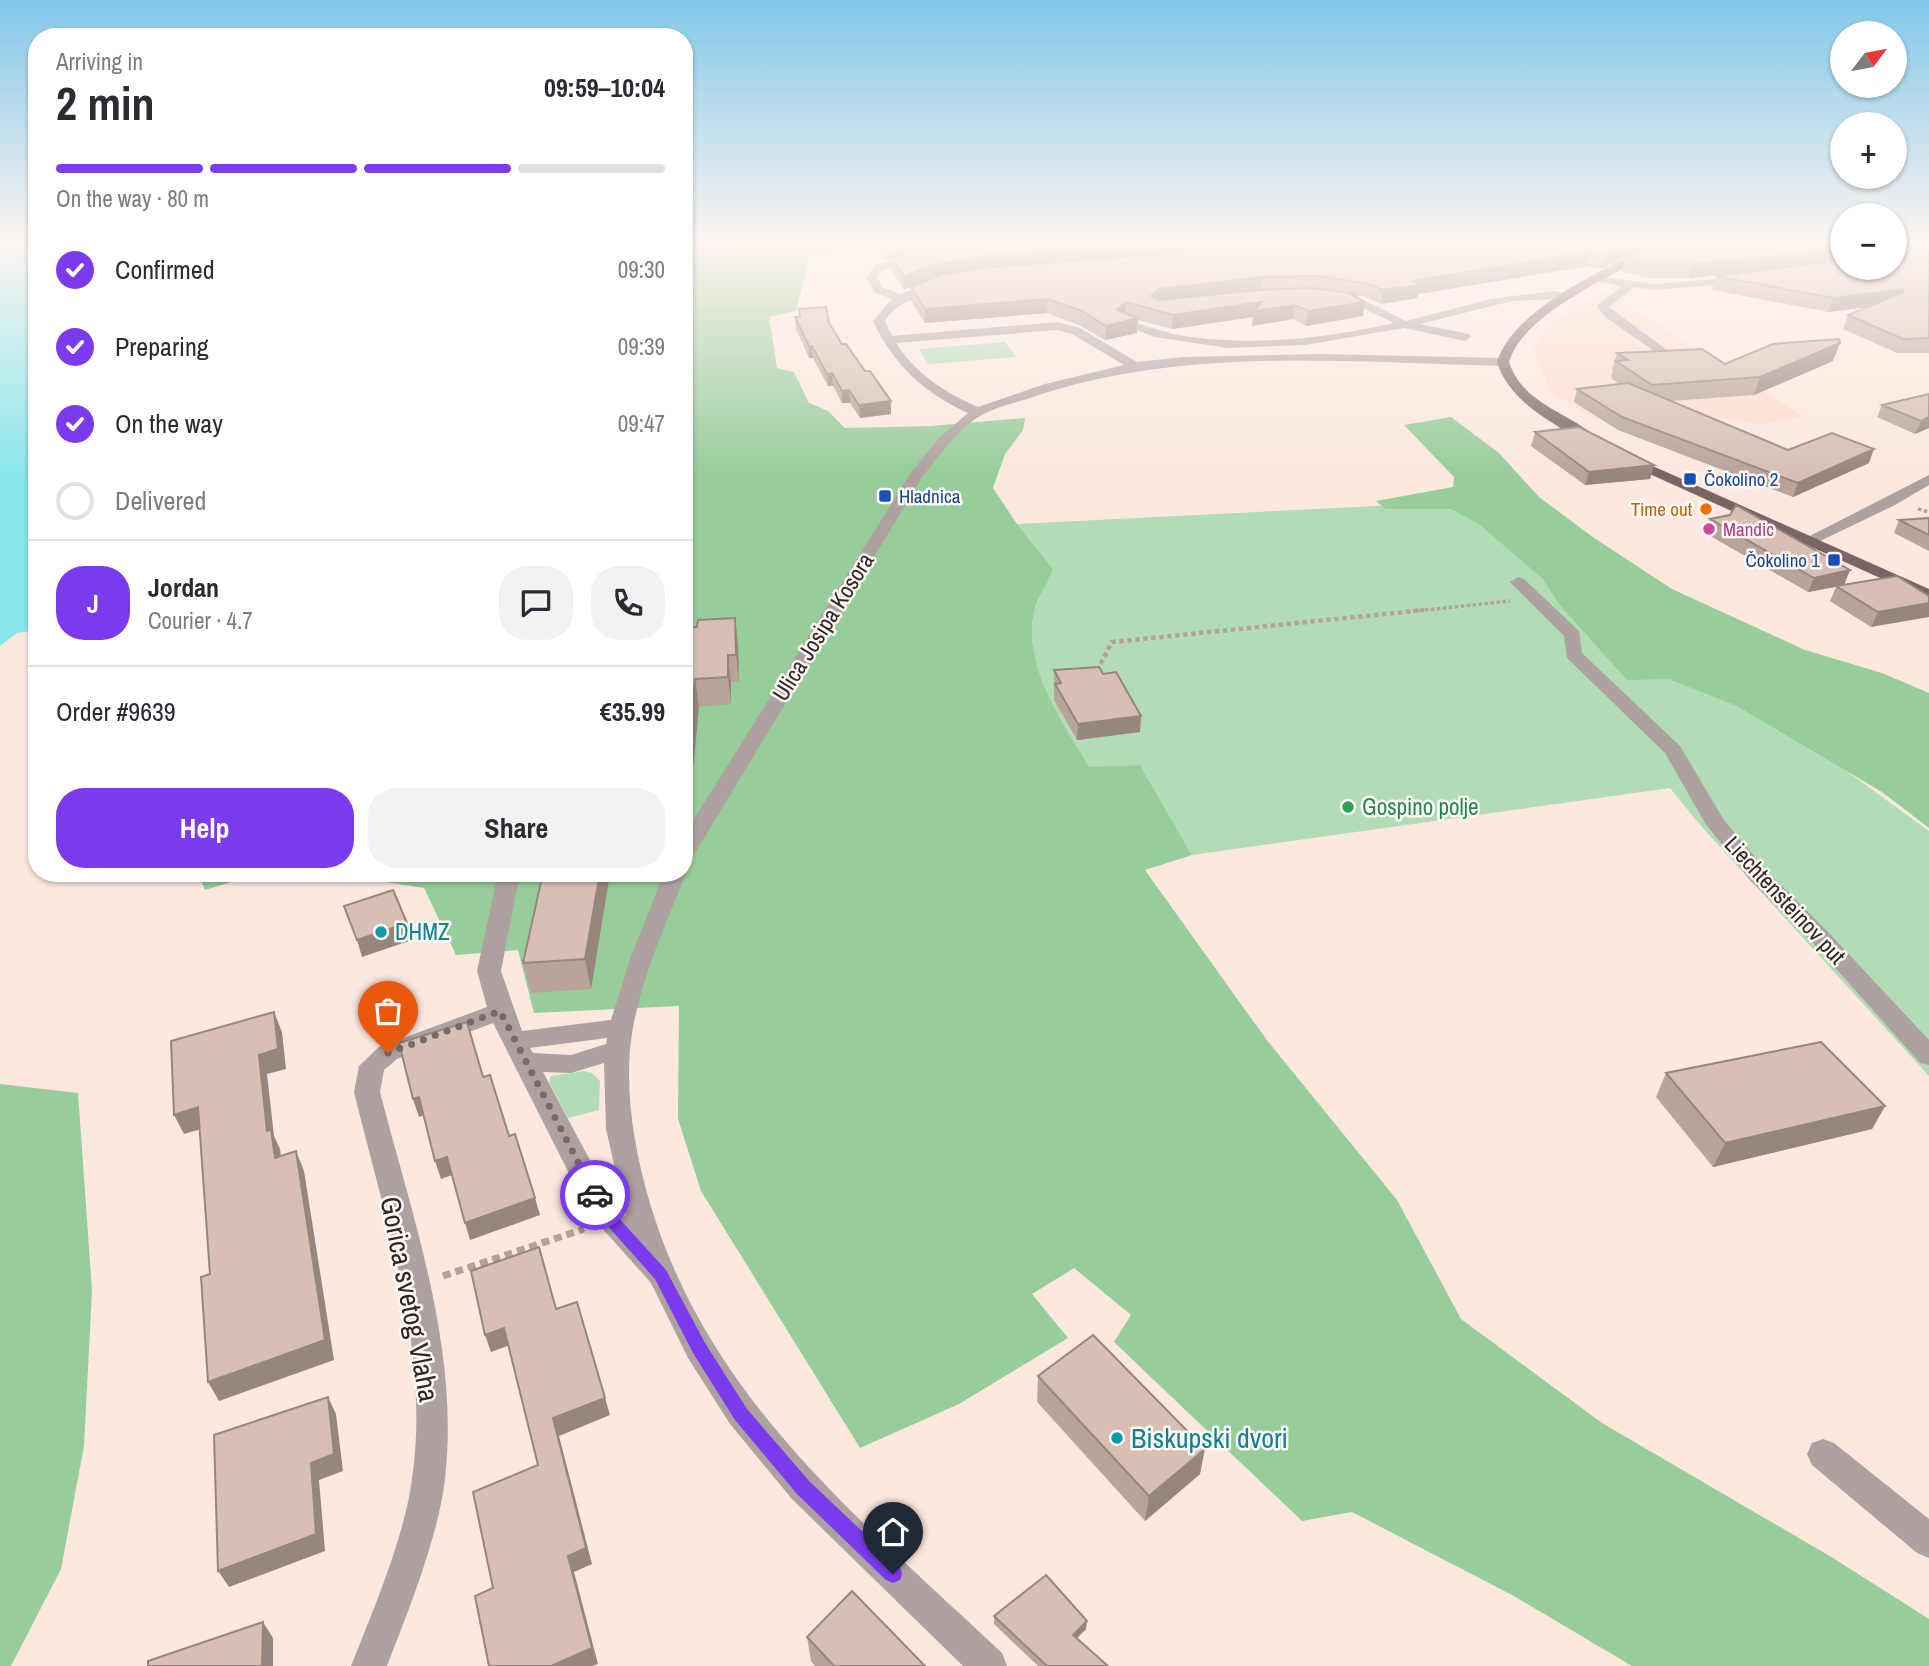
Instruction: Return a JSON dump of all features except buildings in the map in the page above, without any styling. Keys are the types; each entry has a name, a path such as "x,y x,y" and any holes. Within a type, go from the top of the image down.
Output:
{"main road":[{"path":"1536,320 1523,329 1504,352 1503,362 1515,386 1575,431 1610,450 1929,595"}],"street":[{"path":"880,320 887,340 898,356 929,387 977,412"},
{"path":"1397,320 1465,337"},
{"path":"1124,323 1145,332 1194,343 1305,341 1423,320"},
{"path":"1616,320 1671,359"},
{"path":"887,340 1057,326 1076,331 1135,366"},
{"path":"1305,341 1320,358"},
{"name":"Ulica Josipa Kosora","path":"693,838 917,474 944,441 977,412 1050,387 1135,366 1183,361 1320,358 1503,362"},
{"path":"1808,541 1890,502 1929,479"},
{"name":"Liechtensteinov put","path":"1518,582 1573,635 1573,654 1673,750 1715,823 1758,875 1822,939 1929,1056"},
{"path":"507,882 489,971 500,1011 584,1176 611,1219 661,1274"},
{"path":"672,882 636,976 620,1038 619,1110 627,1172 640,1220 661,1274 699,1348 741,1414 804,1488 989,1666"},
{"name":"Gorica svetog Vlaha","path":"369,1666 403,1577 429,1476 432,1418 428,1367 412,1286 367,1092 372,1066 388,1053 500,1011"},
{"path":"519,1051 571,1064 588,1062 620,1038"},
{"path":"1823,1454 1929,1541"}],"path":[{"path":"1097,673 1112,642 1535,599"},
{"path":"412,1286 611,1219"}],"shaded area":[{"path":"1557,320 1650,320 1804,417 1761,424 1683,412 1595,419 1551,392 1533,351 1541,333"}],"green space":[{"path":"693,320 769,320 777,368 794,372 809,403 828,411 845,428 931,426 1025,418 1023,430 1005,454 993,488 1017,524 1053,569 1035,608 1032,629 1033,650 1047,692 1089,767 1140,765 1192,855 1145,870 1266,1039 1397,1200 1461,1319 1602,1423 1833,1558 1929,1619 1929,1666 1632,1666 1512,1595 1352,1512 1302,1521 1114,1342 1131,1315 1074,1268 1032,1294 1068,1338 959,1404 860,1448 701,1191 678,1119 679,1006 534,1013 518,950 456,955 424,888 386,882 693,882"},
{"path":"1005,342 1016,357 928,364 919,349"},
{"path":"1451,417 1499,453 1539,497 1594,538 1672,589 1805,650 1882,673 1929,693 1929,828 1882,792 1737,706 1669,679 1627,680 1559,604 1543,579 1479,524 1451,509 1386,509 1376,501 1453,487 1454,477 1404,425"},
{"name":"Gospino polje","path":"1475,501 1929,831 1929,1076 1701,826 1670,788 1192,855 1140,765 1089,768 1047,692 1033,651 1035,609 1053,569 1017,524"},
{"path":"202,882 231,882 205,890"},
{"path":"584,1071 592,1073 600,1081 599,1110 568,1118 549,1082 551,1076"},
{"path":"0,1084 78,1093 92,1291 84,1446 61,1569 11,1666 0,1666"}],"water":[{"path":"0,320 28,320 28,631 17,633 0,646"}],"way so far":[{"path":"388,1053 500,1011 595,1195"}],"place":[{"name":"Čokolino 2","path":"1690,479"},
{"name":"Hladnica","path":"885,496"},
{"name":"Time out","path":"1706,509"},
{"name":"Mandic","path":"1709,529"},
{"name":"Čokolino 1","path":"1834,560"},
{"name":"Gospino polje","path":"1348,807"},
{"name":"DHMZ","path":"381,932"},
{"name":"Biskupski dvori","path":"1117,1438"}],"route":[{"path":"595,1195 611,1219 661,1274 699,1348 741,1414 804,1488 893,1574"}]}
